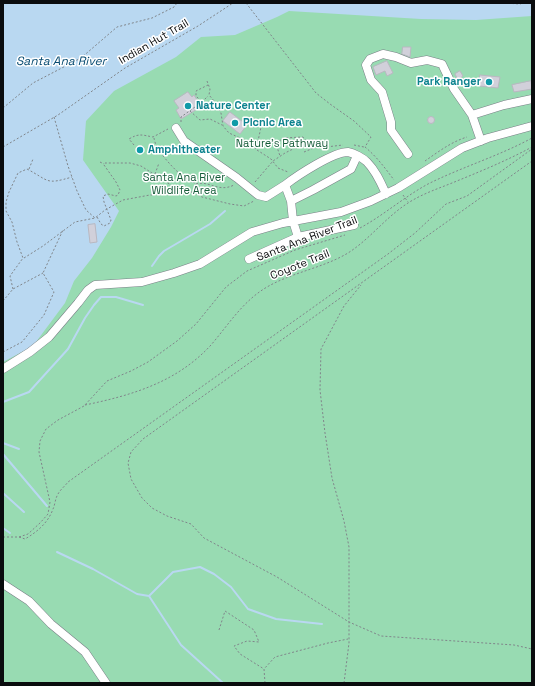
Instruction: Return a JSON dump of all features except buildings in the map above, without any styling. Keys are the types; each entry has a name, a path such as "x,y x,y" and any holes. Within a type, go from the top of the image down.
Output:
{"lane":[{"path":"408,154 391,130 391,122 382,92 370,80 366,65 370,59 384,54 411,63 427,60 442,64 454,89 472,115 481,141"},
{"path":"472,115 504,105 532,99"},
{"path":"176,126 184,141 237,178 258,195 266,197 329,157 348,152 366,161 376,175 386,194"},
{"path":"3,369 30,352 48,337 88,290 95,285 142,282 200,264 252,232 293,221 341,212 371,201 398,188 450,154 481,141 532,126"},
{"path":"291,200 313,190 351,169 357,156"},
{"path":"289,182 293,221 298,237"},
{"path":"249,259 298,237 355,228"},
{"path":"3,584 29,601 51,624 84,652 106,683"}],"path":[{"path":"3,108 33,83 81,58 117,27 152,18 174,7 177,3"},
{"name":"Indian Hut Trail","path":"3,147 54,117 125,68 198,26 232,3"},
{"path":"246,3 316,92 372,137 365,147"},
{"path":"504,3 523,3"},
{"path":"134,146 129,140 134,136 140,134 154,138 181,122 181,117 209,95 210,89 207,81"},
{"path":"202,102 196,96 196,91 208,85"},
{"path":"209,95 221,113 223,126"},
{"path":"190,111 200,120 210,119 223,126 229,133 248,142 272,161 278,168 287,172 289,182"},
{"path":"54,117 77,191 86,210 96,217 104,226 111,220 106,209 103,196 108,194 116,196 120,190 104,165 105,164"},
{"path":"259,146 258,141 260,127"},
{"path":"250,188 272,161 307,142 303,137 283,138 276,144 280,156"},
{"path":"154,138 154,141 163,155 176,170 181,175 196,184 202,182 214,187 229,187 235,184 237,178"},
{"name":"Santa Ana River Trail","path":"355,228 376,219 405,198 432,182 505,152 532,138"},
{"path":"255,148 266,141"},
{"path":"304,152 316,147 348,145"},
{"path":"353,145 365,147 376,156 386,168 408,203"},
{"name":"Coyote Trail","path":"84,406 142,390 175,375 187,367 211,345 241,308 253,296 284,278 332,261 348,253 408,203 424,194 495,165 532,147"},
{"path":"3,537 19,537 25,539 35,533 48,519 58,494 68,482 388,254 415,233 446,204 467,196 532,150"},
{"path":"29,170 33,159"},
{"path":"532,161 143,439 131,452 128,463 131,479 142,498 152,508 167,516 191,524 204,538 277,577 349,622 381,636 514,645 532,649"},
{"path":"100,162 105,164 130,163 141,166 182,193"},
{"path":"154,174 159,163"},
{"path":"24,258 17,242 12,222 6,211 6,202 9,192 18,173 29,170 43,179 54,182 73,177"},
{"path":"193,192 196,184"},
{"path":"13,289 10,276 24,258 75,222 96,217 106,209 123,200 150,194 193,192 202,197 244,206 266,197"},
{"path":"3,301 13,289 43,273 64,230"},
{"name":"Santa Ana River Trail","path":"84,406 107,381 137,368 177,342 196,324 226,287 247,271 295,250 346,235"},
{"path":"3,352 22,342 44,315 54,292 43,273"},
{"path":"344,683 349,639 349,547 344,521 332,478 325,433 320,390 321,349 344,306 363,282"},
{"path":"19,537 28,534 34,529 44,519 49,509 48,495 39,452 41,437 46,429 51,425 84,406"},
{"path":"219,630 226,611 254,630 259,642 247,641 234,646 240,654 264,669"},
{"path":"265,683 264,669 275,658 328,643 349,639"}],"green space":[{"path":"3,3 532,3 532,683 3,683"}],"water":[{"name":"Santa Ana River","path":"3,3 532,3 532,16 476,20 421,19 289,11 235,35 201,37 176,57 114,91 86,121 83,160 119,211 92,258 74,281 65,303 33,346 3,362"}],"waterway":[{"path":"152,266 164,251 210,224 225,211"},
{"path":"3,402 29,392 68,349 85,318 101,297 116,297 143,305"},
{"path":"3,443 19,449"},
{"path":"3,454 47,506"},
{"path":"3,493 24,512"},
{"path":"3,528 10,533"},
{"path":"57,552 93,569 137,594 149,596 181,645 223,683"},
{"path":"149,596 173,572 200,567 214,574 231,587 248,609 276,619 322,624"}],"place":[{"name":"Park Ranger","path":"489,82"},
{"name":"Nature Center","path":"188,106"},
{"name":"Picnic Area","path":"235,123"},
{"name":"Amphitheater","path":"140,150"}],"park label":[{"name":"Nature's Pathway","path":"282,144"},
{"name":"Santa Ana River Wildlife Area","path":"184,184"}]}
